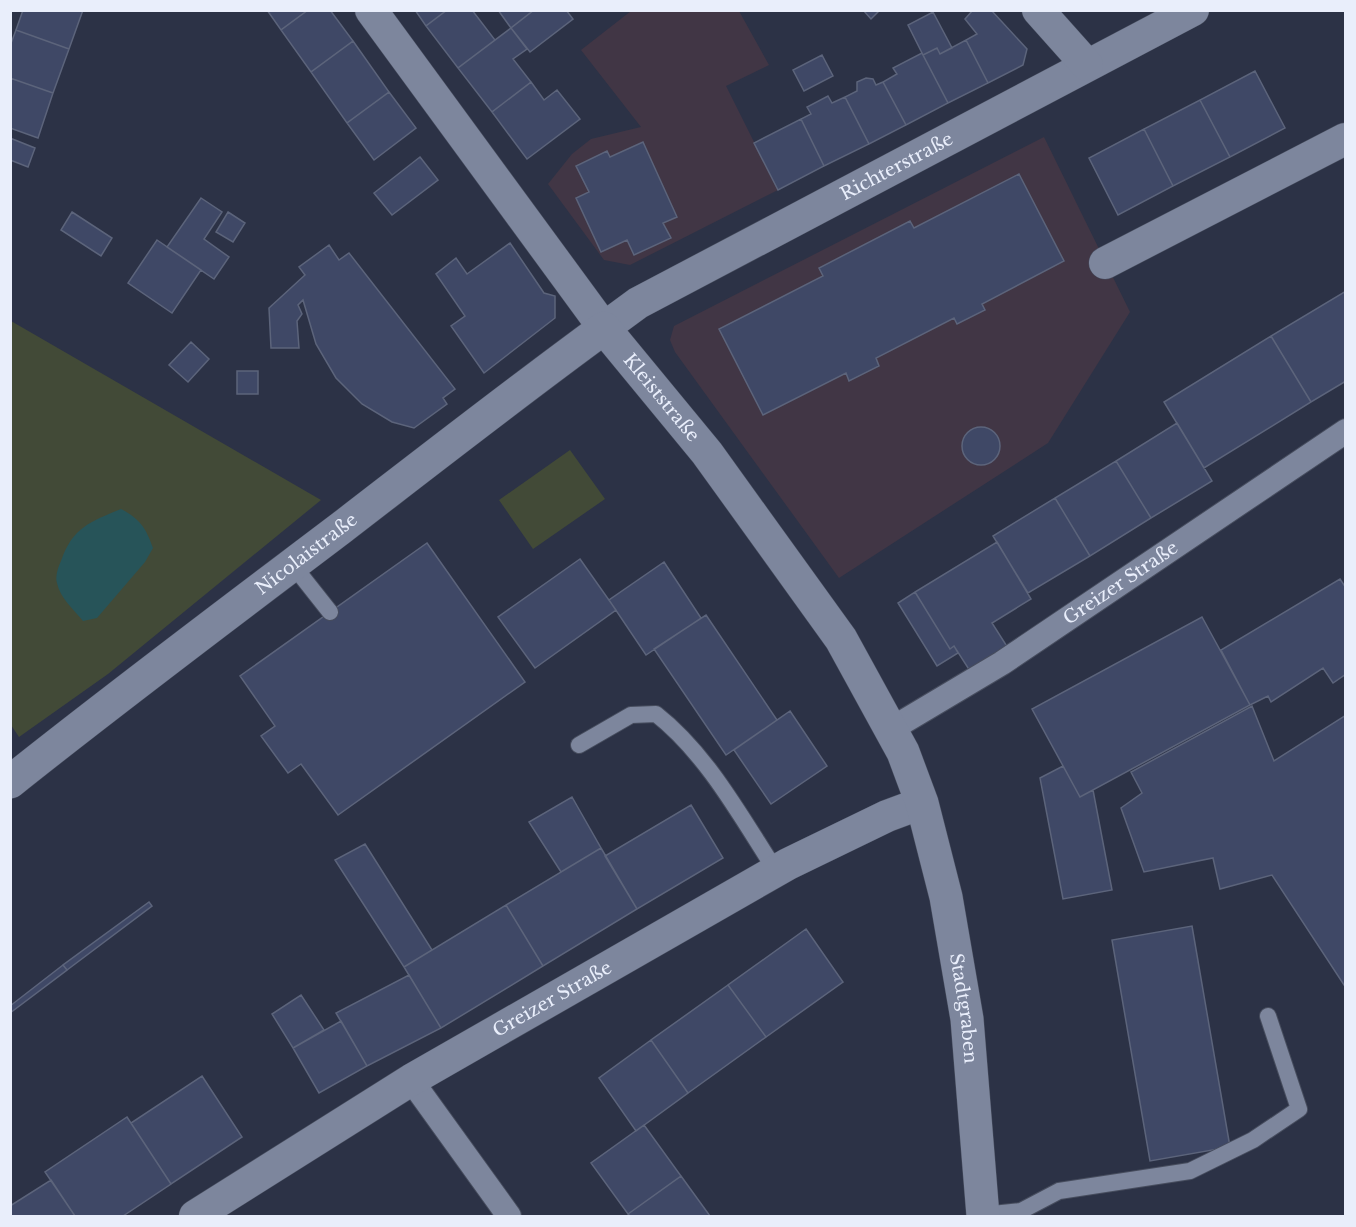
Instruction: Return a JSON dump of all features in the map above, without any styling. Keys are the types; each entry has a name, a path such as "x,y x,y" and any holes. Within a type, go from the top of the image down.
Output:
{"main road":[{"name":"Nicolaistraße","path":"10,782 166,658 445,449 492,410 604,328"},
{"name":"Kleiststraße","path":"604,328 720,472 841,639 892,728 922,803"},
{"name":"Stadtgraben","path":"922,803 946,897 967,1019 983,1216"}],"street":[{"name":"Kleiststraße","path":"371,10 604,328"},
{"path":"1038,10 1087,65"},
{"name":"Richterstraße","path":"604,328 638,303 1038,94 1087,65 1193,10"},
{"path":"1105,263 1345,139"},
{"name":"Greizer Straße","path":"892,728 1002,663 1346,432"},
{"name":"Greizer Straße","path":"195,1216 411,1080 776,871 887,816 922,803"},
{"path":"411,1080 509,1216"}],"lane":[{"path":"292,564 330,612"},
{"path":"579,745 631,715 656,714 684,739 727,797 776,871"},
{"path":"983,1216 1021,1211 1059,1191 1190,1171 1253,1140 1299,1109 1268,1016"}],"shaded area":[{"path":"631,11 739,11 769,65 726,86 778,190 630,265 604,260 548,184 572,154 591,139 641,127 581,50"},
{"path":"1044,137 1130,312 1048,443 839,578 675,352 670,340 674,326"},
{"path":"11,321 321,500 108,674 19,737 11,725"},
{"path":"570,450 605,499 533,549 499,500"},
{"path":"121,509 142,525 153,548 145,562 97,618 83,621 61,594 56,578 59,566 71,540 77,533 92,522"}],"building":[{"path":"23,10 83,10 69,49 16,30"},
{"path":"267,10 308,10 281,30"},
{"path":"308,10 330,10 353,41 311,72 281,30"},
{"path":"415,10 447,10 426,26"},
{"path":"447,10 472,10 495,40 458,68 426,26"},
{"path":"498,10 534,10 511,28"},
{"path":"534,10 566,10 573,19 530,52 511,28"},
{"path":"863,10 880,10 871,19"},
{"path":"973,10 991,10 1027,49 1023,65 988,83 966,40 977,34 965,19"},
{"path":"933,12 952,48 940,54 937,48 923,55 908,25"},
{"path":"511,28 527,49 513,59 531,82 492,112 458,68"},
{"path":"16,30 69,49 53,93 10,78 10,46"},
{"path":"966,40 988,83 948,103 923,55 937,48 940,54"},
{"path":"353,41 389,92 347,123 311,72"},
{"path":"922,53 948,103 906,125 883,82 897,74 893,68"},
{"path":"822,55 833,76 804,91 793,70"},
{"path":"1255,71 1285,128 1230,157 1200,100"},
{"path":"10,78 53,93 38,138 10,128"},
{"path":"866,78 873,79 876,85 883,82 906,125 869,144 845,97 857,91 857,82"},
{"path":"531,82 544,100 557,90 580,119 527,159 492,112"},
{"path":"389,92 416,128 374,160 347,123"},
{"path":"828,96 832,103 845,97 869,144 824,166 801,119 811,114 807,107"},
{"path":"1200,100 1230,157 1173,186 1144,129"},
{"path":"801,119 824,166 778,190 754,143"},
{"path":"1144,129 1173,186 1118,215 1089,158"},
{"path":"10,138 35,148 28,167 10,160"},
{"path":"643,142 677,217 663,223 671,238 634,255 627,240 601,252 576,198 589,192 576,166 607,151 610,157"},
{"path":"420,157 438,180 392,215 374,193"},
{"path":"1019,174 1064,261 982,304 985,310 957,324 954,318 876,358 879,366 849,381 846,373 763,415 719,329 823,276 819,268 910,221 914,228"},
{"path":"201,198 222,212 204,239 229,257 214,279 167,247"},
{"path":"72,212 112,238 101,256 61,230"},
{"path":"228,212 245,223 233,242 216,232"},
{"path":"157,240 201,270 172,313 128,283"},
{"path":"510,243 544,293 555,296 555,318 484,373 451,326 465,316 436,274 456,258 467,274"},
{"path":"329,245 339,260 349,253 455,389 443,398 447,404 414,428 392,422 362,404 336,378 316,344 303,300 298,305 302,314 297,321 299,348 271,348 269,308 305,275 299,267"},
{"path":"1346,291 1346,381 1311,402 1271,336"},
{"path":"1271,336 1311,402 1204,468 1164,402"},
{"path":"191,342 209,359 188,382 169,365"},
{"path":"237,371 258,371 258,394 237,394"},
{"path":"1177,423 1212,481 1151,518 1116,461"},
{"path":"981,427 994,433 1000,446 994,459 981,465 968,459 962,446 968,433"},
{"path":"1116,461 1151,518 1090,556 1055,498"},
{"path":"1055,498 1090,556 1028,593 993,536"},
{"path":"997,542 1031,599 992,623 1008,648 970,671 954,646 950,649 915,592"},
{"path":"427,543 525,682 338,815 301,764 288,773 261,736 275,726 240,676"},
{"path":"580,559 616,610 535,668 498,617"},
{"path":"664,562 701,618 646,655 609,600"},
{"path":"1340,579 1346,588 1346,674 1333,683 1323,668 1271,702 1268,696 1250,705 1221,650"},
{"path":"915,592 950,649 954,646 958,653 937,666 898,603"},
{"path":"706,615 777,720 726,755 654,649"},
{"path":"1202,617 1250,705 1080,797 1032,709"},
{"path":"1252,706 1274,761 1346,715 1346,988 1272,875 1220,889 1213,858 1144,872 1121,808 1142,793 1131,772"},
{"path":"790,711 827,766 771,804 734,750"},
{"path":"1063,766 1080,797 1093,790 1112,890 1063,899 1040,778"},
{"path":"572,797 601,848 561,872 529,822"},
{"path":"691,805 723,858 637,909 605,856"},
{"path":"365,844 432,950 404,967 335,860"},
{"path":"601,848 637,909 543,966 506,905"},
{"path":"149,902 152,906 67,970 63,965"},
{"path":"506,905 543,966 441,1028 404,967"},
{"path":"1192,926 1230,1147 1150,1161 1112,940"},
{"path":"806,929 843,982 766,1037 728,985"},
{"path":"63,965 67,970 10,1013 10,1006"},
{"path":"409,975 441,1028 367,1066 336,1013"},
{"path":"728,985 766,1037 688,1093 651,1040"},
{"path":"301,995 324,1030 293,1048 272,1014"},
{"path":"341,1021 367,1066 319,1093 293,1048"},
{"path":"651,1040 688,1093 636,1131 599,1078"},
{"path":"202,1076 242,1137 171,1184 131,1123"},
{"path":"127,1117 171,1184 123,1216 75,1216 45,1172"},
{"path":"644,1125 681,1176 628,1214 591,1163"},
{"path":"681,1176 710,1216 630,1216 628,1214"},
{"path":"51,1180 75,1216 10,1216 10,1206"}]}
